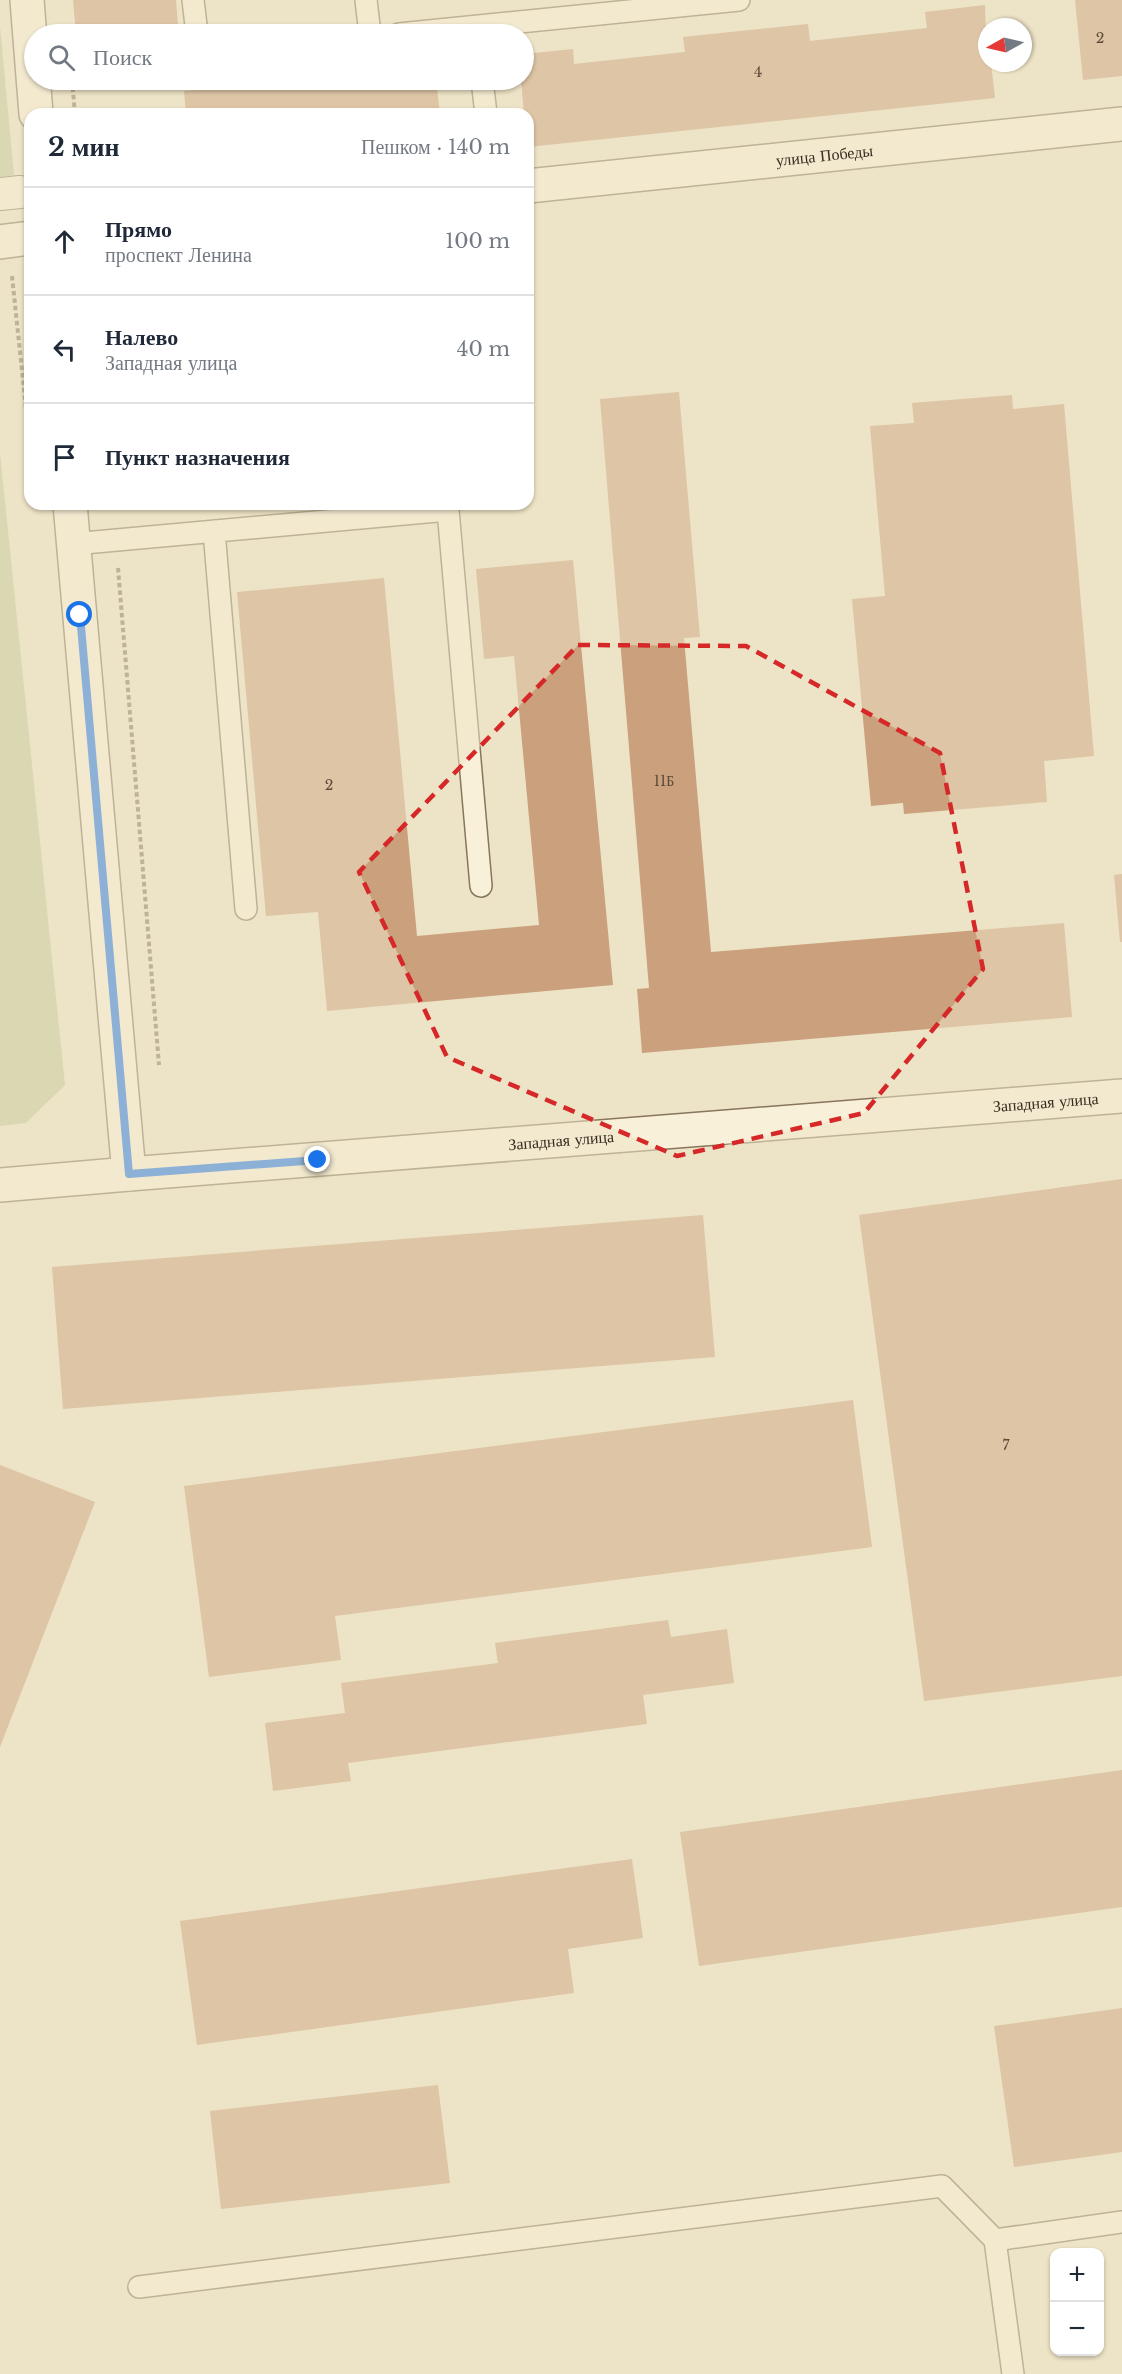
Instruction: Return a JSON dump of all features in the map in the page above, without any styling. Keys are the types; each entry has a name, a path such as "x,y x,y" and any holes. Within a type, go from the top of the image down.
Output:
{"street":[{"path":"27,0 29,24"},
{"path":"34,90 36,108"},
{"name":"улица Победы","path":"534,185 1122,124"},
{"path":"0,242 24,239"},
{"path":"71,510 129,1174"},
{"name":"Западная улица","path":"0,1185 1122,1096"}],"lane":[{"path":"193,0 195,24"},
{"path":"366,0 369,24"},
{"path":"534,24 739,0"},
{"path":"483,90 485,108"},
{"path":"74,544 448,510 481,886"},
{"path":"214,531 246,909"},
{"path":"139,2287 942,2186 994,2240 1013,2374"},
{"path":"994,2240 1122,2222"}],"path":[{"path":"73,90 74,108"},
{"path":"6,276 12,276 24,389"},
{"path":"116,540 159,1065"}],"highlighted area":[{"path":"578,645 746,646 940,753 983,969 864,1113 677,1156 447,1057 359,872"}],"green space":[{"path":"0,26 14,175 0,177"},
{"path":"0,453 65,1085 26,1123 0,1126"}],"building":[{"path":"73,0 176,0 178,24 75,24"},
{"path":"1075,0 1122,0 1122,76 1083,80"},
{"path":"985,5 985,18 978,18 978,72 992,72 995,98 534,146 534,108 523,108 522,90 534,90 534,53 573,49 574,64 685,52 683,37 808,24 810,41 927,28 925,12"},
{"path":"437,90 439,108 185,108 184,91"},
{"path":"679,392 700,637 684,638 711,952 1064,923 1072,1017 642,1053 637,989 649,988 600,399"},
{"path":"1012,395 1013,409 1064,404 1094,756 1044,761 1047,802 904,814 903,803 871,806 852,599 885,596 870,426 914,423 912,403"},
{"path":"573,560 613,985 327,1011 318,912 266,916 237,592 384,578 417,936 539,925 514,656 484,659 476,569"},
{"path":"1122,874 1122,942 1120,942 1114,875"},
{"path":"1122,1179 1122,1676 924,1701 859,1215"},
{"path":"703,1215 715,1357 63,1409 52,1267"},
{"path":"853,1400 872,1547 335,1616 341,1660 209,1677 184,1486"},
{"path":"0,1465 95,1502 0,1747"},
{"path":"668,1620 671,1637 727,1629 734,1683 643,1695 647,1724 348,1763 351,1781 273,1791 265,1723 345,1713 341,1683 498,1663 495,1643"},
{"path":"1122,1770 1122,1907 699,1966 680,1832"},
{"path":"632,1859 643,1938 568,1949 574,1993 197,2045 180,1921"},
{"path":"1122,2008 1122,2152 1014,2167 994,2026"},
{"path":"438,2085 450,2183 221,2209 210,2111"}],"route":[{"path":"80,615 129,1174 318,1160"}]}
